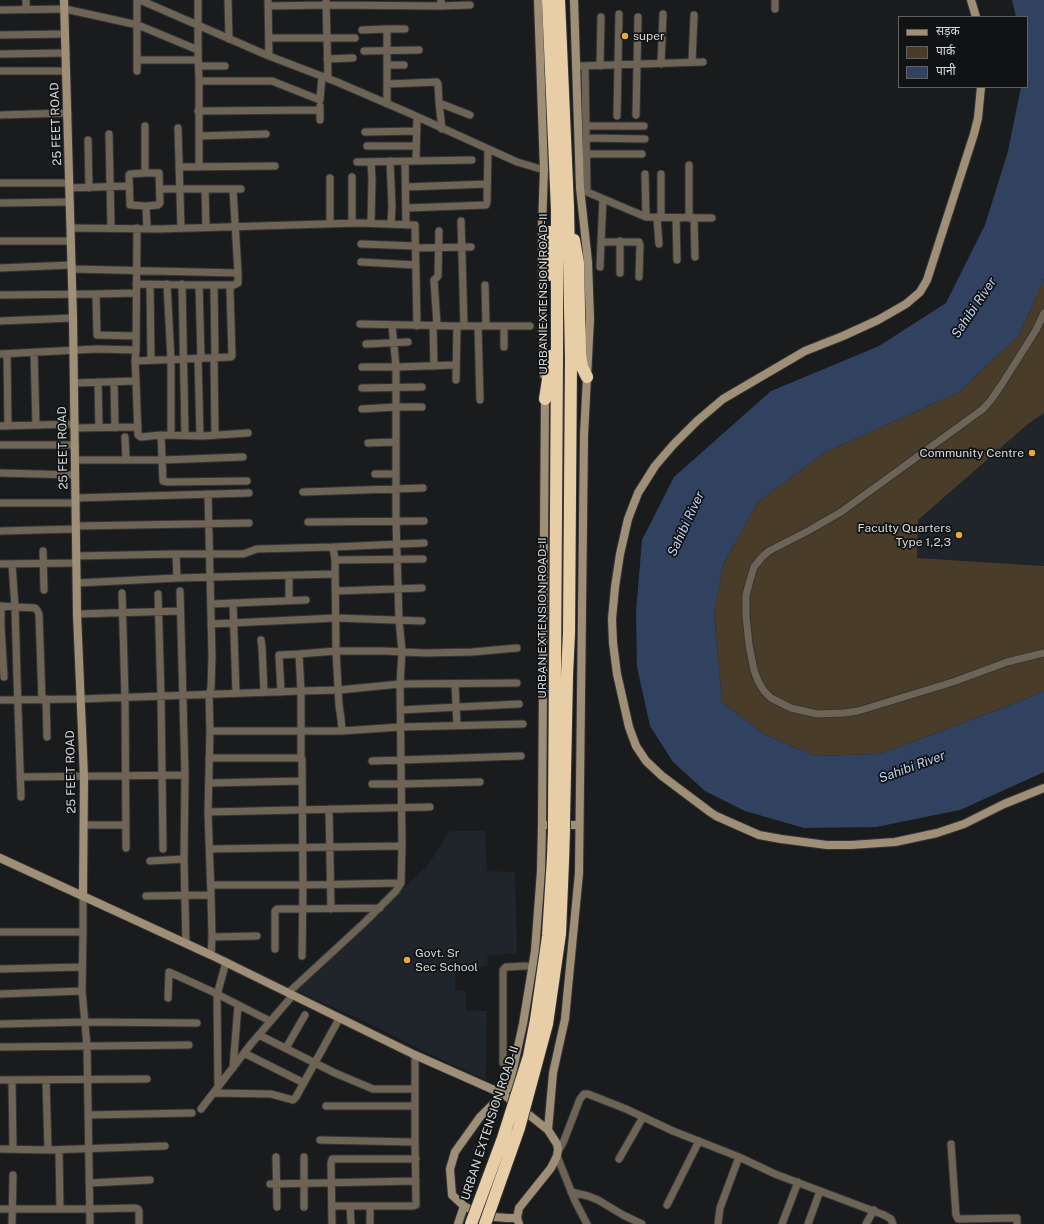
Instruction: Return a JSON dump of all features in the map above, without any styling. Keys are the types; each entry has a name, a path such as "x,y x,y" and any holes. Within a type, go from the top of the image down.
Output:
{"highway":[{"name":"URBAN EXTENSION ROAD-II","path":"548,0 557,210 559,825"},
{"name":"URBAN EXTENSION ROAD-II","path":"485,1224 519,1128 547,1024 560,934 558,860 569,634 571,391 568,228 558,0"},
{"path":"545,399 549,374 550,349 548,249 551,227 557,210"},
{"path":"568,228 573,236 578,263 580,354 582,367 587,377"},
{"name":"URBAN EXTENSION ROAD-II","path":"471,1224 502,1138 529,1056 536,1020 558,860"}],"street":[{"path":"26,0 26,10"},
{"name":"25 FEET ROAD","path":"64,0 73,294 76,583 84,777 83,895"},
{"path":"137,71 139,0 154,3 198,26 269,56 325,77 442,128 488,150 517,162 544,170"},
{"path":"198,0 199,167"},
{"path":"228,0 229,39"},
{"path":"538,0 544,170 542,306 545,399 541,871 535,951 523,1024 509,1087 480,1117 454,1152 450,1169 452,1195 464,1206 484,1216 506,1221 518,1221 519,1208 551,1168 563,1143 580,1099 584,1094 590,1095 644,1117 673,1131 820,1191 874,1210 889,1217 893,1224"},
{"path":"548,1130 554,1073 565,1019 579,873 584,435 590,319 576,66 574,0"},
{"path":"775,0 775,9"},
{"path":"971,0 976,16"},
{"path":"320,120 320,100 327,59 326,2"},
{"path":"269,56 268,3 368,2 470,5"},
{"path":"0,10 64,9 138,26 198,50"},
{"path":"617,116 619,14"},
{"path":"661,64 663,14"},
{"path":"692,62 694,15"},
{"path":"636,115 638,16"},
{"path":"600,17 600,66"},
{"path":"362,30 405,29"},
{"path":"387,30 388,104"},
{"path":"0,35 65,34"},
{"path":"269,38 355,38"},
{"path":"364,51 419,50"},
{"path":"0,54 66,53"},
{"path":"327,59 354,58"},
{"path":"137,60 225,66"},
{"path":"576,66 703,62"},
{"path":"387,65 404,65"},
{"path":"584,190 587,154 585,66"},
{"path":"0,71 66,71"},
{"path":"199,81 272,81 320,100"},
{"path":"387,84 437,82 442,128"},
{"path":"981,88 978,118 974,134 927,280 920,292 906,304 878,320 805,351 723,399 672,445 655,466 638,493 628,519 620,554 615,587 612,619 613,643 617,674 628,727 636,746 646,761 662,776 710,812 759,835 827,845 895,842 936,833 964,824 1004,804 1044,788"},
{"path":"440,103 470,115"},
{"path":"198,112 320,110"},
{"path":"0,115 68,113"},
{"path":"416,161 417,117"},
{"path":"145,126 145,173"},
{"path":"586,126 644,126"},
{"path":"178,128 181,228"},
{"path":"366,132 417,132"},
{"path":"109,134 111,228"},
{"path":"199,136 266,134"},
{"path":"587,138 645,139"},
{"path":"88,140 89,188"},
{"path":"368,146 416,146"},
{"path":"406,208 486,205 488,150"},
{"path":"587,154 642,154"},
{"path":"357,162 472,160"},
{"path":"390,161 392,208 391,224"},
{"path":"405,161 406,225"},
{"path":"371,162 371,223"},
{"path":"689,165 691,218 695,257"},
{"path":"179,168 275,166"},
{"path":"145,173 159,173 160,205 130,205 129,174 145,173"},
{"path":"645,174 646,217"},
{"path":"659,244 660,174"},
{"path":"352,177 352,223"},
{"path":"330,178 330,223"},
{"path":"0,183 69,185 89,188 129,186"},
{"path":"406,187 487,184"},
{"path":"160,189 241,189"},
{"path":"205,189 206,227"},
{"path":"136,361 231,357 230,290 231,286 238,283 233,189"},
{"path":"584,190 646,217 712,218"},
{"path":"600,267 603,199"},
{"path":"0,203 70,202"},
{"path":"146,206 147,228"},
{"path":"676,218 677,260"},
{"path":"456,380 460,326 461,221"},
{"path":"71,228 181,228 330,223 415,225 417,326"},
{"path":"137,228 136,381 139,436 248,434"},
{"path":"434,366 434,280 438,276 439,231"},
{"path":"0,241 71,241"},
{"path":"620,241 620,273"},
{"path":"601,242 638,241 640,243 639,277"},
{"path":"361,244 439,248 471,247"},
{"path":"361,262 416,265"},
{"path":"0,268 72,267 136,271 238,273"},
{"path":"136,284 234,285"},
{"path":"150,284 151,360"},
{"path":"167,284 171,435"},
{"path":"182,284 185,435"},
{"path":"199,285 200,436"},
{"path":"214,285 215,435"},
{"path":"485,285 486,326"},
{"path":"96,294 97,335 136,336"},
{"path":"0,295 136,294"},
{"path":"1044,314 1036,330 1002,384 991,400 982,409 841,512 769,551 754,567 746,595 746,616 749,644 754,670 758,681 768,695 778,702 791,708 809,712 832,714 858,711 953,682 1007,662 1044,652"},
{"path":"0,321 73,318"},
{"path":"360,324 417,326 530,326"},
{"path":"202,1109 290,994 380,908 396,891 401,882 400,684 402,651 399,620 396,521 396,367 392,325"},
{"path":"478,326 480,400"},
{"path":"504,326 504,347"},
{"path":"366,344 408,342"},
{"path":"8,426 4,354 74,349 136,350"},
{"path":"34,352 36,425"},
{"path":"362,367 456,365"},
{"path":"74,383 136,381"},
{"path":"98,382 99,428"},
{"path":"114,382 115,428"},
{"path":"362,388 422,386"},
{"path":"362,409 422,407"},
{"path":"0,426 36,425 99,428 138,427"},
{"path":"161,436 163,479 165,482 247,481"},
{"path":"125,438 126,460"},
{"path":"368,443 396,442"},
{"path":"0,445 75,445"},
{"path":"75,460 162,460 243,457"},
{"path":"0,473 75,476"},
{"path":"375,474 396,474"},
{"path":"303,492 423,488"},
{"path":"0,504 249,493"},
{"path":"208,494 211,604 211,688 209,694 210,731 208,812 211,885 211,955"},
{"path":"308,522 424,521"},
{"path":"0,531 249,523"},
{"path":"0,564 43,564 76,560 176,554 243,554 257,549 424,542"},
{"path":"333,547 336,591 336,651 342,731"},
{"path":"43,551 44,590"},
{"path":"176,554 177,578"},
{"path":"335,560 423,559"},
{"path":"12,564 16,607 21,797"},
{"path":"76,583 177,578 335,574"},
{"path":"289,575 289,600"},
{"path":"336,591 422,588"},
{"path":"180,591 185,775 184,859 186,943"},
{"path":"122,593 125,697 126,848"},
{"path":"158,594 163,774 163,849"},
{"path":"211,604 306,600"},
{"path":"233,603 236,693"},
{"path":"17,677 2,677 1,606 35,608 39,614 47,738"},
{"path":"77,614 180,612"},
{"path":"211,624 336,618 422,621"},
{"path":"261,640 264,692"},
{"path":"280,692 278,656 336,651 402,651 425,654 517,648"},
{"path":"299,654 302,781 302,956"},
{"path":"0,700 301,692 400,684 517,683"},
{"path":"455,684 457,725"},
{"path":"400,710 519,704"},
{"path":"210,731 342,731 400,727 523,724"},
{"path":"372,760 521,756"},
{"path":"209,758 301,758"},
{"path":"20,777 84,777 163,774 185,775"},
{"path":"209,783 302,781"},
{"path":"372,784 480,782"},
{"path":"208,812 430,807"},
{"path":"329,809 331,909"},
{"path":"84,826 125,825"},
{"path":"542,825 579,825"},
{"path":"210,849 402,845"},
{"path":"0,858 186,943 415,1055 503,1094 548,1130 557,1144 557,1153 571,1192 587,1224"},
{"path":"150,861 184,859"},
{"path":"211,885 303,885 401,882"},
{"path":"83,895 82,991 87,1046 90,1224"},
{"path":"146,896 211,895"},
{"path":"275,949 276,910 380,908"},
{"path":"0,932 83,932"},
{"path":"212,937 257,936"},
{"path":"216,1090 217,994 226,962"},
{"path":"513,1064 505,1066 503,1063 503,970 506,967 526,966"},
{"path":"0,970 82,967"},
{"path":"168,998 169,972 270,1020"},
{"path":"0,994 82,991"},
{"path":"233,1068 238,1005"},
{"path":"286,1048 305,1015"},
{"path":"216,1090 271,1094 292,1101 296,1097 316,1063 339,1019"},
{"path":"0,1024 85,1022 197,1023"},
{"path":"259,1034 335,1073 372,1088 414,1088"},
{"path":"0,1047 189,1045"},
{"path":"244,1053 304,1083"},
{"path":"332,1206 415,1206 415,1055"},
{"path":"0,1080 147,1079"},
{"path":"46,1080 48,1150"},
{"path":"12,1081 13,1149"},
{"path":"326,1106 415,1106"},
{"path":"88,1115 192,1113"},
{"path":"619,1159 644,1117"},
{"path":"320,1140 412,1142 415,1140"},
{"path":"667,1205 699,1141"},
{"path":"951,1144 956,1215 958,1219 1017,1218 1017,1224"},
{"path":"0,1149 59,1150 165,1146"},
{"path":"59,1150 60,1209"},
{"path":"276,1157 273,1184 277,1207"},
{"path":"304,1157 304,1207"},
{"path":"718,1224 720,1208 739,1157"},
{"path":"332,1224 331,1161 333,1159 416,1159"},
{"path":"12,1224 13,1176"},
{"path":"89,1183 150,1180"},
{"path":"273,1184 416,1181"},
{"path":"782,1224 798,1182"},
{"path":"808,1224 820,1191"},
{"path":"571,1192 598,1200 642,1224"},
{"path":"350,1206 351,1224"},
{"path":"370,1206 370,1224"},
{"path":"458,1224 464,1206"},
{"path":"0,1209 136,1208 139,1211 139,1224"},
{"path":"866,1224 874,1210"}],"shaded area":[{"path":"1044,413 1044,566 917,559 917,520 1028,424"},
{"name":"Govt. Sr Sec School","path":"450,831 485,831 487,871 515,872 517,954 487,955 488,966 456,969 455,990 466,991 466,1010 487,1011 486,1080 295,990 428,865"}],"green space":[{"path":"1044,279 1044,413 1028,424 918,520 917,558 1044,566 1044,691 880,754 815,756 764,734 722,702 714,611 723,565 758,502 824,453 959,392 1020,334"}],"water":[{"name":"Sahibi River","path":"1012,0 1044,0 1044,279 1020,334 959,392 824,453 758,502 723,565 714,612 722,702 764,734 815,756 880,754 1044,691 1044,772 960,810 876,827 804,828 745,811 705,791 673,762 650,726 637,667 636,612 642,540 674,477 771,391 879,346 946,303 985,225 1008,151 1021,88 1028,88 1028,16 1016,16"}],"place":[{"name":"super","path":"625,36"},
{"name":"Community Centre","path":"1032,453"},
{"name":"Faculty Quarters Type 1,2,3","path":"959,535"},
{"name":"Govt. Sr Sec School","path":"407,960"}]}
